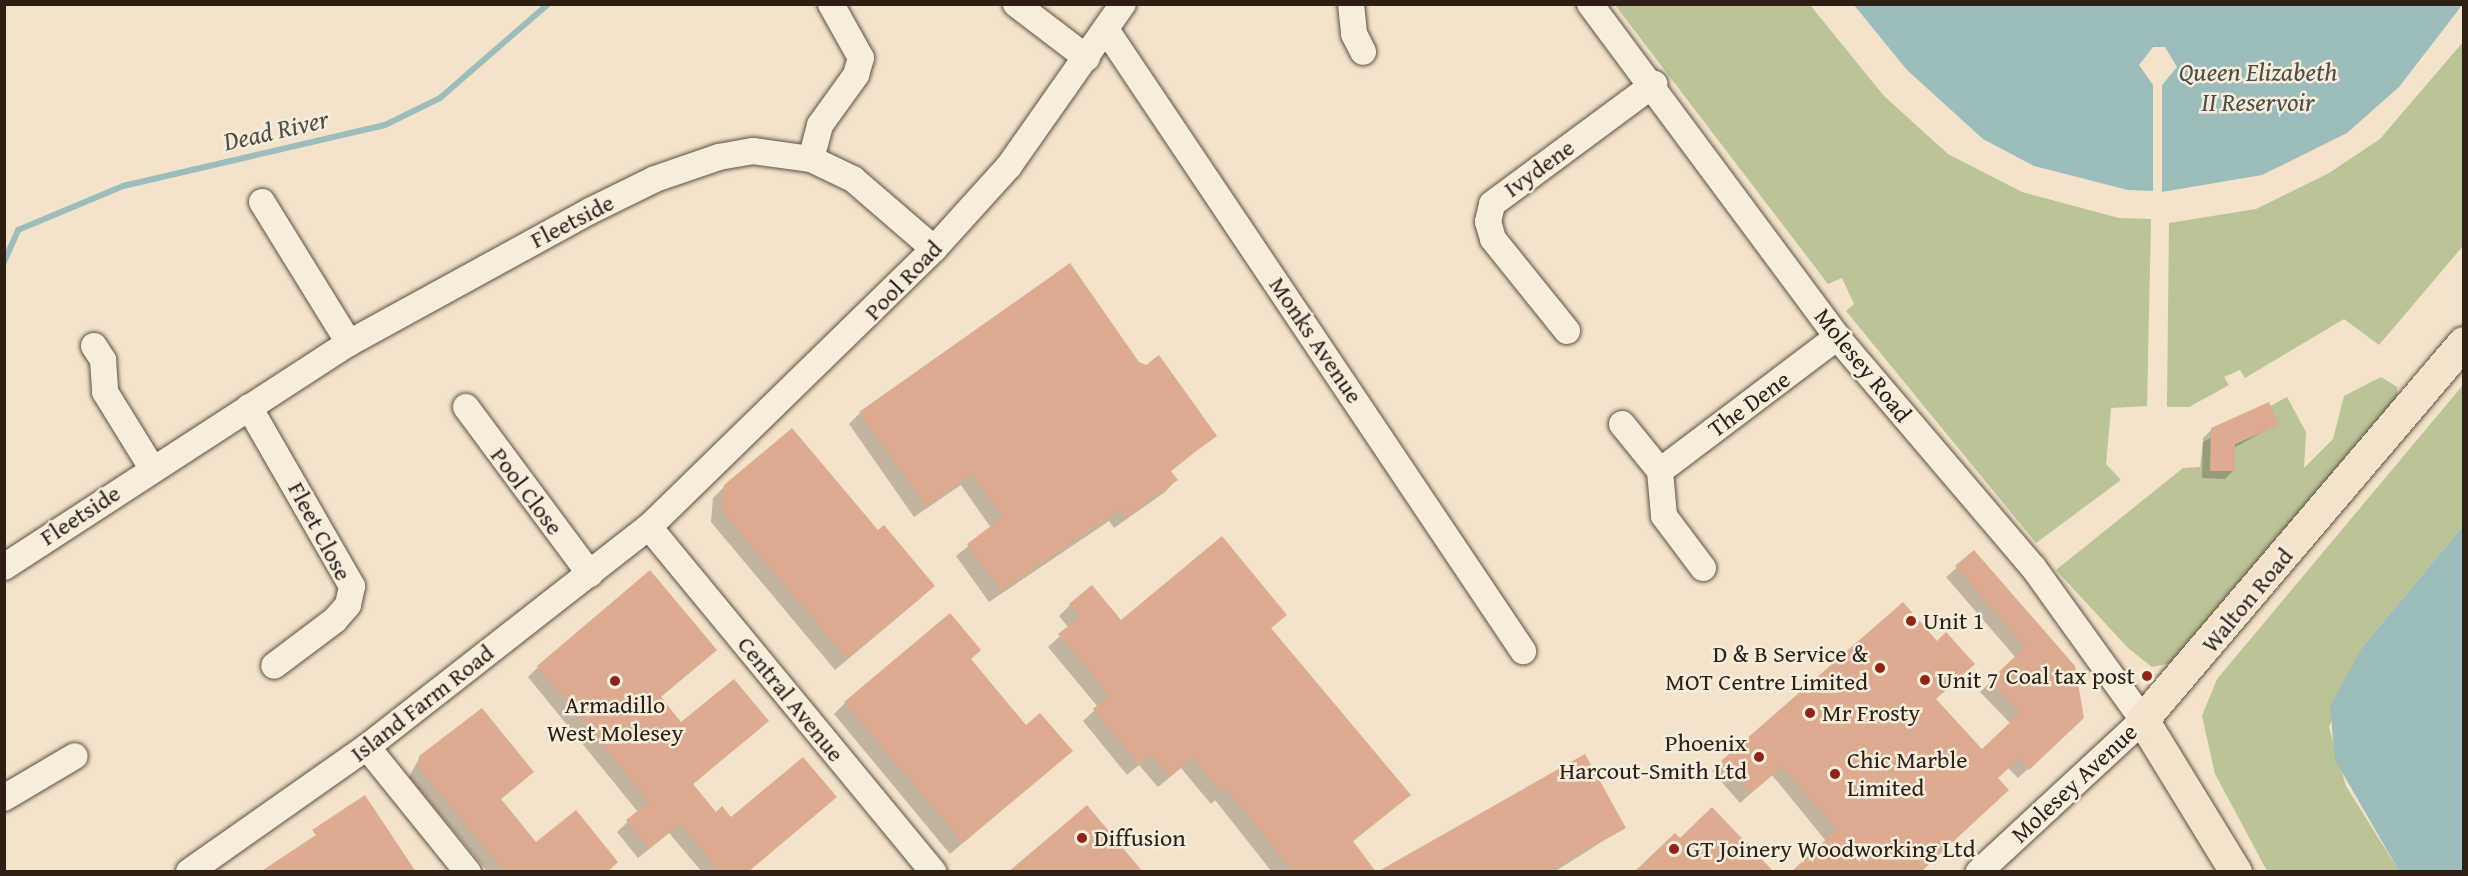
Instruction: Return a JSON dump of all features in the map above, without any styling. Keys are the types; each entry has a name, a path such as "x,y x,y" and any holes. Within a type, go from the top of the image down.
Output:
{"main road":[{"name":"Walton Road","path":"2143,720 2463,343"},
{"path":"2143,720 2236,872"}],"street":[{"path":"811,159 820,125 856,75 861,58 831,4"},
{"path":"1016,4 1087,58"},
{"name":"Pool Road","path":"649,527 934,249 1009,166 1107,31 1123,4"},
{"path":"1352,4 1354,34 1363,52"},
{"name":"Molesey Road","path":"1590,4 1654,84 1837,337 2033,567 2143,720"},
{"name":"Monks Avenue","path":"1107,31 1523,651"},
{"name":"Ivydene","path":"1567,331 1493,239 1488,222 1492,204 1654,84"},
{"name":"Fleetside","path":"6,563 349,344 655,179 719,157 753,152 811,159 853,178 934,249"},
{"path":"262,202 349,344"},
{"name":"The Dene","path":"1660,471 1837,337"},
{"path":"94,346 103,360 105,392 152,468"},
{"name":"Fleet Close","path":"249,407 345,567 352,586 348,605 335,620 274,666"},
{"name":"Pool Close","path":"466,407 590,574"},
{"path":"1622,424 1660,471 1664,516 1703,568"},
{"name":"Island Farm Road","path":"189,872 367,747 649,527"},
{"name":"Central Avenue","path":"649,527 933,872"},
{"name":"Molesey Avenue","path":"1979,872 2143,720"},
{"path":"367,747 468,872"},
{"path":"4,798 75,756"}],"green space":[{"path":"1615,5 1810,5 1884,96 1948,154 2022,192 2119,218 2151,219 2147,406 2111,408 2106,464 2121,480 2036,543 1846,311 1854,304 1842,278 1828,284"},
{"path":"2463,42 2463,246 2379,345 2344,319 2245,378 2240,370 2224,377 2229,385 2189,407 2167,407 2169,223 2256,209 2329,173 2380,139"},
{"path":"2381,377 2397,387 2398,403 2172,663 2152,667 2128,648 2056,570 2183,468 2200,467 2203,442 2287,397 2306,432 2304,468 2333,439 2344,396"},
{"path":"2463,385 2463,526 2363,646 2329,727 2346,786 2399,871 2267,871 2215,774 2202,716 2217,679"}],"water":[{"name":"Queen Elizabeth II Reservoir","path":"2463,4 2399,87 2347,133 2262,175 2162,192 2162,85 2177,67 2165,47 2153,47 2139,65 2153,85 2153,191 2128,190 2034,166 1983,139 1907,70 1854,5"},
{"path":"2463,526 2463,871 2399,871 2335,760 2330,706 2363,646"}],"building":[{"path":"1070,263 1139,362 1146,365 1159,355 1217,436 1170,470 1178,480 1126,518 1120,510 1001,591 967,544 1003,517 972,475 926,507 859,412"},
{"path":"2269,402 2279,425 2235,444 2235,471 2210,471 2211,428"},
{"path":"792,428 878,530 884,525 935,586 847,659 721,510 724,485"},
{"path":"1222,536 1287,615 1271,628 1411,795 1353,841 1376,872 1293,872 1227,790 1223,794 1193,758 1170,777 1151,755 1139,765 1093,709 1109,695 1058,634 1080,617 1069,604 1092,585 1121,620"},
{"path":"1974,550 2075,666 2084,718 2029,770 2019,759 1998,778 2009,790 1920,872 1791,872 1837,829 1782,767 1750,794 1721,761 1903,602 1937,641 1946,632 1975,664 1936,699 1982,749 2020,713 1989,681 2025,647 1955,566"},
{"path":"650,570 717,650 661,697 681,722 734,679 769,721 693,784 716,812 722,806 731,817 803,757 837,797 748,872 720,872 680,824 649,849 626,820 649,802 537,666"},
{"path":"950,613 981,650 971,659 1026,725 1040,713 1073,751 963,843 844,702"},
{"path":"482,708 534,772 501,799 536,842 576,810 618,862 607,872 506,872 418,767 419,756"},
{"path":"1585,754 1626,828 1547,872 1377,872"},
{"path":"365,795 416,872 260,872 316,835 312,830"},
{"name":"Diffusion","path":"1087,805 1143,872 1008,872"},
{"path":"1712,807 1774,872 1634,872 1675,833 1680,838"}],"waterway":[{"name":"Dead River","path":"4,262 18,230 123,186 385,125 440,98 548,4"}],"place":[{"name":"Unit 1","path":"1911,621"},
{"name":"D & B Service & MOT Centre Limited","path":"1880,668"},
{"name":"Coal tax post","path":"2147,676"},
{"name":"Unit 7","path":"1925,680"},
{"name":"Armadillo West Molesey","path":"615,681"},
{"name":"Mr Frosty","path":"1810,713"},
{"name":"Phoenix Harcout-Smith Ltd","path":"1759,757"},
{"name":"Chic Marble Limited","path":"1835,774"},
{"name":"Diffusion","path":"1082,838"},
{"name":"GT Joinery Woodworking Ltd","path":"1674,849"}]}
